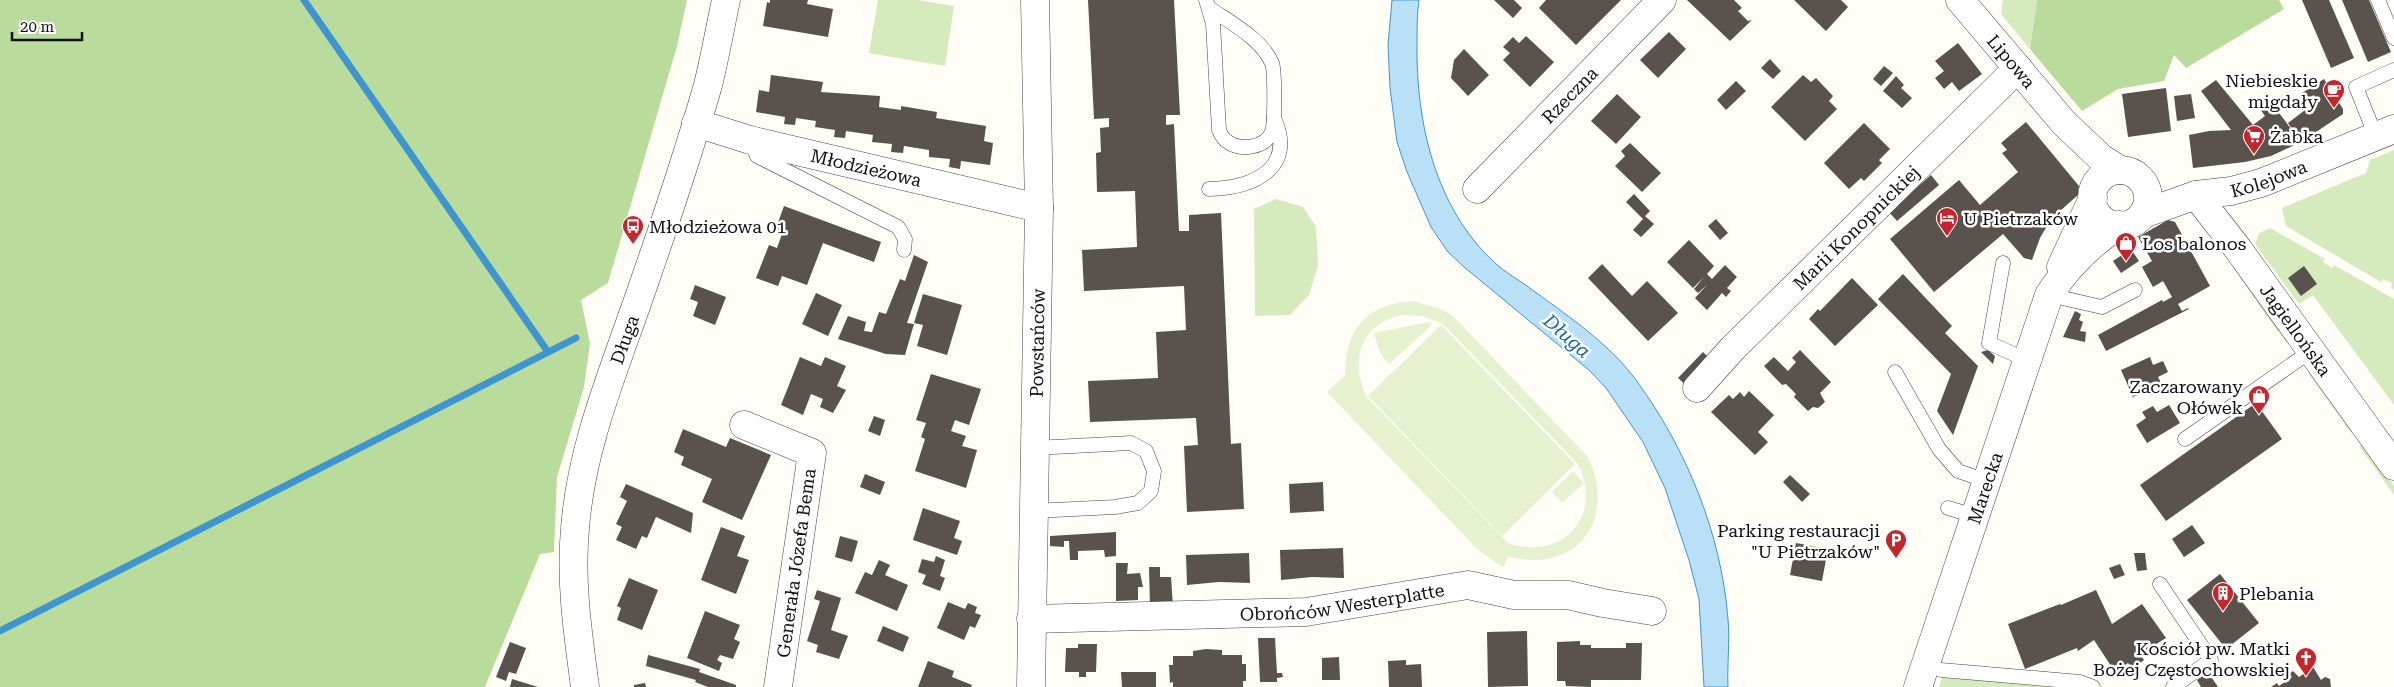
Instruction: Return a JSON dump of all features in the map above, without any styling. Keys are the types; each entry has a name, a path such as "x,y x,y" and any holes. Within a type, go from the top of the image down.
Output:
{"street":[{"name":"Długa","path":"585,687 575,608 573,561 582,476 602,406 696,123 708,83 726,0"},
{"name":"Powstańców","path":"1031,687 1038,208 1035,0"},
{"name":"Rzeczna","path":"1477,189 1662,0"},
{"name":"Lipowa","path":"1960,0 2064,123 2101,158 2120,170"},
{"name":"Marii Konopnickiej","path":"1697,388 1733,348 2018,68"},
{"name":"Młodzieżowa","path":"696,123 750,140 1038,208"},
{"name":"Lipowa","path":"2064,123 2090,167 2094,192"},
{"name":"Kolejowa","path":"2143,214 2196,195 2231,191 2261,183 2385,133"},
{"path":"2120,170 2135,174 2145,185 2148,200 2143,214 2133,223 2119,226 2106,222 2096,212 2094,192 2106,174 2120,170"},
{"name":"Kolejowa","path":"2145,185 2166,191 2196,195"},
{"name":"Marecka","path":"1918,687 2050,292 2094,192"},
{"name":"Jagiellońska","path":"2196,195 2394,466"},
{"name":"Marecka","path":"2050,292 2085,251 2119,226"},
{"name":"Generała Józefa Bema","path":"744,425 812,453 778,687"},
{"name":"Obrońców Westerplatte","path":"1031,619 1306,612 1468,585 1514,595 1568,595 1603,604 1652,611"}],"lane":[{"path":"2378,0 2394,38"},
{"path":"1207,4 1258,43 1272,64 1274,118 1271,133 1263,142 1250,147 1237,147 1226,141 1219,130 1213,24 1207,4"},
{"path":"2385,133 2356,87 2394,70"},
{"path":"1209,189 1232,189 1246,185 1274,165 1282,143 1281,134 1274,118"},
{"path":"750,140 757,156 898,227 905,239 904,250"},
{"path":"2003,263 1989,344 2027,360"},
{"path":"2050,292 2102,307 2135,290"},
{"path":"2185,439 2311,351"},
{"path":"1895,372 1939,449 1958,471 1987,481"},
{"path":"1033,510 1115,507 1138,504 1151,491 1154,471 1146,451 1131,443 1034,448"},
{"path":"1948,508 1975,516"},
{"path":"2160,584 2211,660 2173,687"},
{"path":"1940,670 2080,682 2093,687"}],"green space":[{"path":"0,0 687,0 677,46 608,283 581,300 590,344 584,387 557,477 554,552 540,554 485,687 0,687"},
{"path":"878,0 918,0 954,6 945,66 869,53"},
{"path":"2003,0 2037,0 2030,49 2001,14"},
{"path":"2037,0 2279,0 2284,9 2186,68 2174,55 2164,81 2118,89 2082,111 2030,49"},
{"path":"2394,150 2394,290 2391,287 2392,283 2383,279 2381,282 2286,226 2282,208 2366,173 2370,160"},
{"path":"1276,199 1303,207 1316,227 1318,265 1309,295 1290,315 1255,316 1254,209"},
{"path":"2270,228 2325,259 2323,262 2332,268 2334,265 2394,299 2394,405 2313,295 2299,304 2255,244 2259,233"},
{"path":"2234,269 2239,269 2280,329 2278,332"},
{"path":"1412,301 1439,308 1453,316 1586,455 1593,469 1597,484 1598,500 1596,515 1582,541 1570,550 1543,560 1508,557 1503,567 1479,551 1327,392 1345,375 1349,345 1361,322 1382,308 1396,303","holes":["1401,315 1422,316 1443,324 1577,463 1584,482 1586,500 1582,516 1574,530 1561,540 1546,546 1528,547 1508,543 1366,396 1361,383 1359,357 1362,346 1368,336 1376,327 1387,320"]},
{"path":"1429,322 1432,325 1389,364 1381,355 1374,333"},
{"path":"1441,325 1575,464 1502,536 1368,396"},
{"path":"2308,373 2314,373 2354,429 2351,433"},
{"path":"2365,445 2394,486 2394,495 2359,446"},
{"path":"1573,471 1584,483 1562,503 1552,492"},
{"path":"1944,673 2076,687 1939,687"}],"water":[{"path":"1392,0 1419,0 1417,27 1418,74 1425,133 1433,162 1457,217 1474,241 1495,263 1585,329 1625,366 1654,407 1686,464 1709,524 1718,555 1729,628 1728,687 1704,687 1699,599 1689,560 1665,488 1643,442 1606,388 1590,371 1464,267 1448,252 1431,227 1407,172 1397,142 1390,88 1388,45"}],"building":[{"path":"770,0 808,0 807,4 833,9 828,37 763,26 767,2 770,3"},
{"path":"1088,0 1174,0 1180,115 1166,115 1166,125 1174,124 1179,231 1189,231 1189,215 1221,213 1231,444 1241,443 1244,509 1187,512 1184,446 1198,445 1196,418 1090,422 1088,381 1158,378 1156,332 1186,330 1184,286 1084,291 1082,250 1137,247 1135,191 1097,192 1096,153 1101,152 1100,128 1109,127 1109,118 1094,119"},
{"path":"1494,0 1514,0 1522,8 1513,18"},
{"path":"1546,0 1621,0 1576,45 1539,8"},
{"path":"1687,0 1734,0 1742,8 1738,11 1748,21 1752,20 1730,41"},
{"path":"1794,0 1841,0 1848,7 1826,31"},
{"path":"2302,0 2329,0 2354,58 2331,68"},
{"path":"2342,0 2369,0 2391,52 2368,62"},
{"path":"1669,32 1686,49 1658,78 1640,60"},
{"path":"1526,36 1554,62 1530,87 1503,60 1510,53 1503,47 1513,37 1519,43"},
{"path":"1958,43 1982,74 1959,91 1952,82 1944,89 1935,78 1944,71 1935,61"},
{"path":"1464,49 1489,75 1468,96 1451,78 1454,60"},
{"path":"1770,59 1781,71 1773,79 1761,68"},
{"path":"1884,66 1893,73 1881,86 1873,79"},
{"path":"771,75 823,82 821,92 880,96 879,107 901,110 901,106 937,112 936,118 986,126 984,141 993,143 990,165 961,161 960,169 949,167 950,159 929,157 929,150 904,146 903,153 891,152 892,144 872,142 873,135 846,131 845,138 834,137 835,130 815,127 816,121 796,118 795,125 784,124 785,117 756,112 759,90 769,92"},
{"path":"1803,75 1811,82 1816,78 1833,96 1829,101 1837,109 1805,141 1771,107"},
{"path":"1896,76 1904,85 1901,88 1912,98 1902,108 1883,91"},
{"path":"2324,79 2343,109 2343,114 2301,142 2271,156 2245,162 2193,168 2189,135 2209,131 2231,130 2201,91 2216,80 2253,125 2265,116 2260,109 2270,101 2298,138 2288,123 2317,101 2314,95 2306,100 2302,93"},
{"path":"1736,81 1746,91 1726,110 1717,100"},
{"path":"2166,88 2171,131 2128,137 2122,94"},
{"path":"1617,94 1641,117 1616,144 1591,121"},
{"path":"2191,94 2195,118 2177,121 2174,96"},
{"path":"2026,122 2079,186 2078,195 2051,219 2040,238 2032,260 2024,258 2003,234 1934,292 1890,239 1959,180 1980,205 2018,172 2002,153 2007,150 2001,143"},
{"path":"1864,123 1890,149 1879,160 1882,163 1864,181 1861,178 1849,189 1824,163"},
{"path":"1630,143 1661,173 1642,192 1615,166 1625,156 1621,151"},
{"path":"1931,175 1939,185 1897,221 1889,212"},
{"path":"1634,194 1650,211 1645,216 1654,224 1641,237 1633,230 1643,219 1626,202"},
{"path":"784,206 881,242 874,262 823,243 807,285 782,276 778,286 756,278 769,245 777,248 782,234 775,231"},
{"path":"1716,219 1728,233 1720,240 1708,226"},
{"path":"2168,220 2175,222 2210,286 2178,304 2182,311 2189,309 2106,351 2098,335 2162,300 2163,302 2172,297 2163,281 2153,287 2142,267 2152,261 2138,237"},
{"path":"1689,240 1714,266 1707,274 1712,279 1725,265 1737,277 1727,288 1731,291 1726,297 1722,293 1707,310 1695,298 1707,285 1698,293 1694,289 1704,277 1693,288 1667,262"},
{"path":"2131,249 2139,261 2121,273 2113,261"},
{"path":"914,255 928,262 907,323 914,324 905,355 886,354 838,339 848,316 866,322 864,331 872,332 879,312 886,314 900,279 905,281"},
{"path":"1602,264 1632,296 1647,281 1678,313 1648,341 1588,278"},
{"path":"2304,266 2317,284 2301,296 2288,278"},
{"path":"1903,274 1952,326 1945,333 1978,366 1953,435 1937,411 1951,374 1878,299"},
{"path":"1852,278 1878,305 1835,346 1809,319 1818,309 1820,311"},
{"path":"695,285 726,297 715,325 693,316 698,302 690,299"},
{"path":"816,293 842,305 828,336 802,324"},
{"path":"923,294 962,305 947,355 917,346 923,325 914,323"},
{"path":"2075,311 2081,314 2079,320 2083,322 2080,331 2086,332 2085,342 2063,337"},
{"path":"1800,350 1831,382 1820,393 1825,402 1818,408 1813,407 1808,411 1794,397 1796,394 1786,384 1782,385 1764,366 1774,357 1788,371 1796,362 1792,358"},
{"path":"1988,350 1995,356 1993,364 1981,352"},
{"path":"1703,352 1712,361 1688,387 1678,378"},
{"path":"800,357 821,366 825,357 846,366 837,386 846,390 833,413 820,407 823,399 811,394 803,415 781,405"},
{"path":"2150,357 2153,365 2163,361 2168,372 2158,377 2162,385 2133,397 2121,370"},
{"path":"931,374 981,389 969,425 955,420 951,431 966,436 962,446 977,450 966,488 915,471 925,439 921,437 926,423 916,420"},
{"path":"1749,391 1774,415 1758,432 1768,442 1755,455 1711,412 1729,395 1733,399 1740,392 1744,397"},
{"path":"2256,403 2282,439 2166,521 2140,485"},
{"path":"2169,405 2180,423 2147,443 2136,425 2146,418 2142,412 2153,406 2157,412"},
{"path":"874,416 885,420 880,436 868,431"},
{"path":"683,429 726,447 730,438 771,455 742,520 702,502 712,479 681,465 684,457 674,452"},
{"path":"865,474 885,482 880,495 860,487"},
{"path":"1790,475 1810,494 1802,502 1783,482"},
{"path":"1323,482 1324,511 1290,513 1289,484"},
{"path":"626,484 693,513 691,533 656,517 647,538 642,536 636,549 616,540 622,527 616,524 627,501 620,497"},
{"path":"923,508 960,521 954,538 962,541 957,555 913,540"},
{"path":"2192,525 2205,543 2184,557 2172,539"},
{"path":"721,527 745,536 737,556 749,560 736,594 701,580"},
{"path":"1116,532 1116,556 1105,557 1104,550 1078,551 1078,560 1070,560 1069,541 1064,541 1064,547 1050,546 1050,536"},
{"path":"840,536 858,541 852,562 835,557"},
{"path":"1796,543 1828,549 1822,581 1790,575"},
{"path":"1343,548 1344,578 1312,577 1281,580 1280,550"},
{"path":"1249,553 1250,583 1219,582 1187,585 1186,555"},
{"path":"2134,553 2145,553 2147,570 2137,571"},
{"path":"936,556 945,560 940,576 945,578 940,591 922,584 926,575 918,572 922,559 934,562"},
{"path":"879,560 890,565 885,575 908,585 897,611 855,593 865,572 872,575"},
{"path":"1116,563 1128,563 1127,574 1140,573 1143,587 1138,587 1138,600 1116,601"},
{"path":"2120,564 2125,575 2114,579 2109,568"},
{"path":"1149,567 1160,567 1160,577 1171,577 1173,607 1150,608"},
{"name":"Plebania","path":"2220,574 2259,623 2226,649 2187,600"},
{"path":"629,578 658,590 642,630 617,620 621,608 617,606"},
{"path":"817,590 841,598 831,630 848,636 839,659 816,652 818,645 807,641 820,601 814,599"},
{"path":"2096,590 2112,624 2142,604 2166,638 2140,654 2144,660 2132,669 2128,663 2115,672 2094,640 2078,651 2077,648 2025,669 2008,624"},
{"path":"948,602 965,609 968,603 977,607 975,613 981,615 975,628 970,626 964,640 937,628"},
{"path":"705,611 740,625 734,639 740,642 733,659 720,655 717,660 722,663 719,671 687,658"},
{"path":"883,626 909,637 903,652 877,641"},
{"path":"1527,631 1528,686 1488,687 1487,632"},
{"path":"1258,638 1275,638 1277,673 1282,673 1283,677 1277,678 1277,682 1260,682"},
{"path":"1580,641 1580,645 1591,645 1591,648 1626,648 1626,643 1642,643 1641,680 1591,680 1591,687 1566,686 1565,681 1557,681 1557,642"},
{"path":"510,642 526,648 516,674 509,672 506,681 496,677"},
{"path":"1078,644 1097,644 1096,672 1086,672 1086,677 1079,677 1079,672 1065,672 1066,648 1078,648"},
{"path":"1206,649 1222,650 1222,655 1242,655 1242,664 1246,664 1246,681 1243,681 1243,687 1173,687 1173,682 1170,683 1169,665 1173,665 1173,656 1193,656 1193,651"},
{"path":"648,655 700,669 699,672 736,685 736,687 708,687 695,682 696,680 646,666"},
{"path":"1339,657 1340,680 1322,680 1322,658"},
{"path":"1406,660 1406,665 1421,664 1422,687 1389,687 1388,661"},
{"path":"928,661 954,671 952,677 972,685 971,687 918,687"},
{"name":"Kościół pw. Matki Bożej Częstochowskiej","path":"2313,667 2321,680 2325,677 2330,679 2331,687 2271,687 2277,683 2279,686 2292,677 2289,674 2293,671 2299,677"},
{"path":"1121,672 1156,672 1156,687 1122,687"},
{"path":"2208,672 2218,687 2201,687 2197,680"},
{"path":"512,679 538,687 510,687"},
{"path":"645,683 646,687 634,687 634,685"}],"waterway":[{"path":"304,0 548,352"},
{"path":"0,631 576,338"}],"place":[{"name":"Niebieskie migdały","path":"2334,109"},
{"name":"Żabka","path":"2254,155"},
{"name":"U Pietrzaków","path":"1947,237"},
{"name":"Młodzieżowa 01","path":"633,245"},
{"name":"Los balonos","path":"2126,262"},
{"name":"Zaczarowany Ołówek","path":"2259,415"},
{"name":"Parking restauracji \"U Pietrzaków\"","path":"1896,559"},
{"name":"Plebania","path":"2223,612"},
{"name":"Kościół pw. Matki Bożej Częstochowskiej","path":"2306,677"}]}
